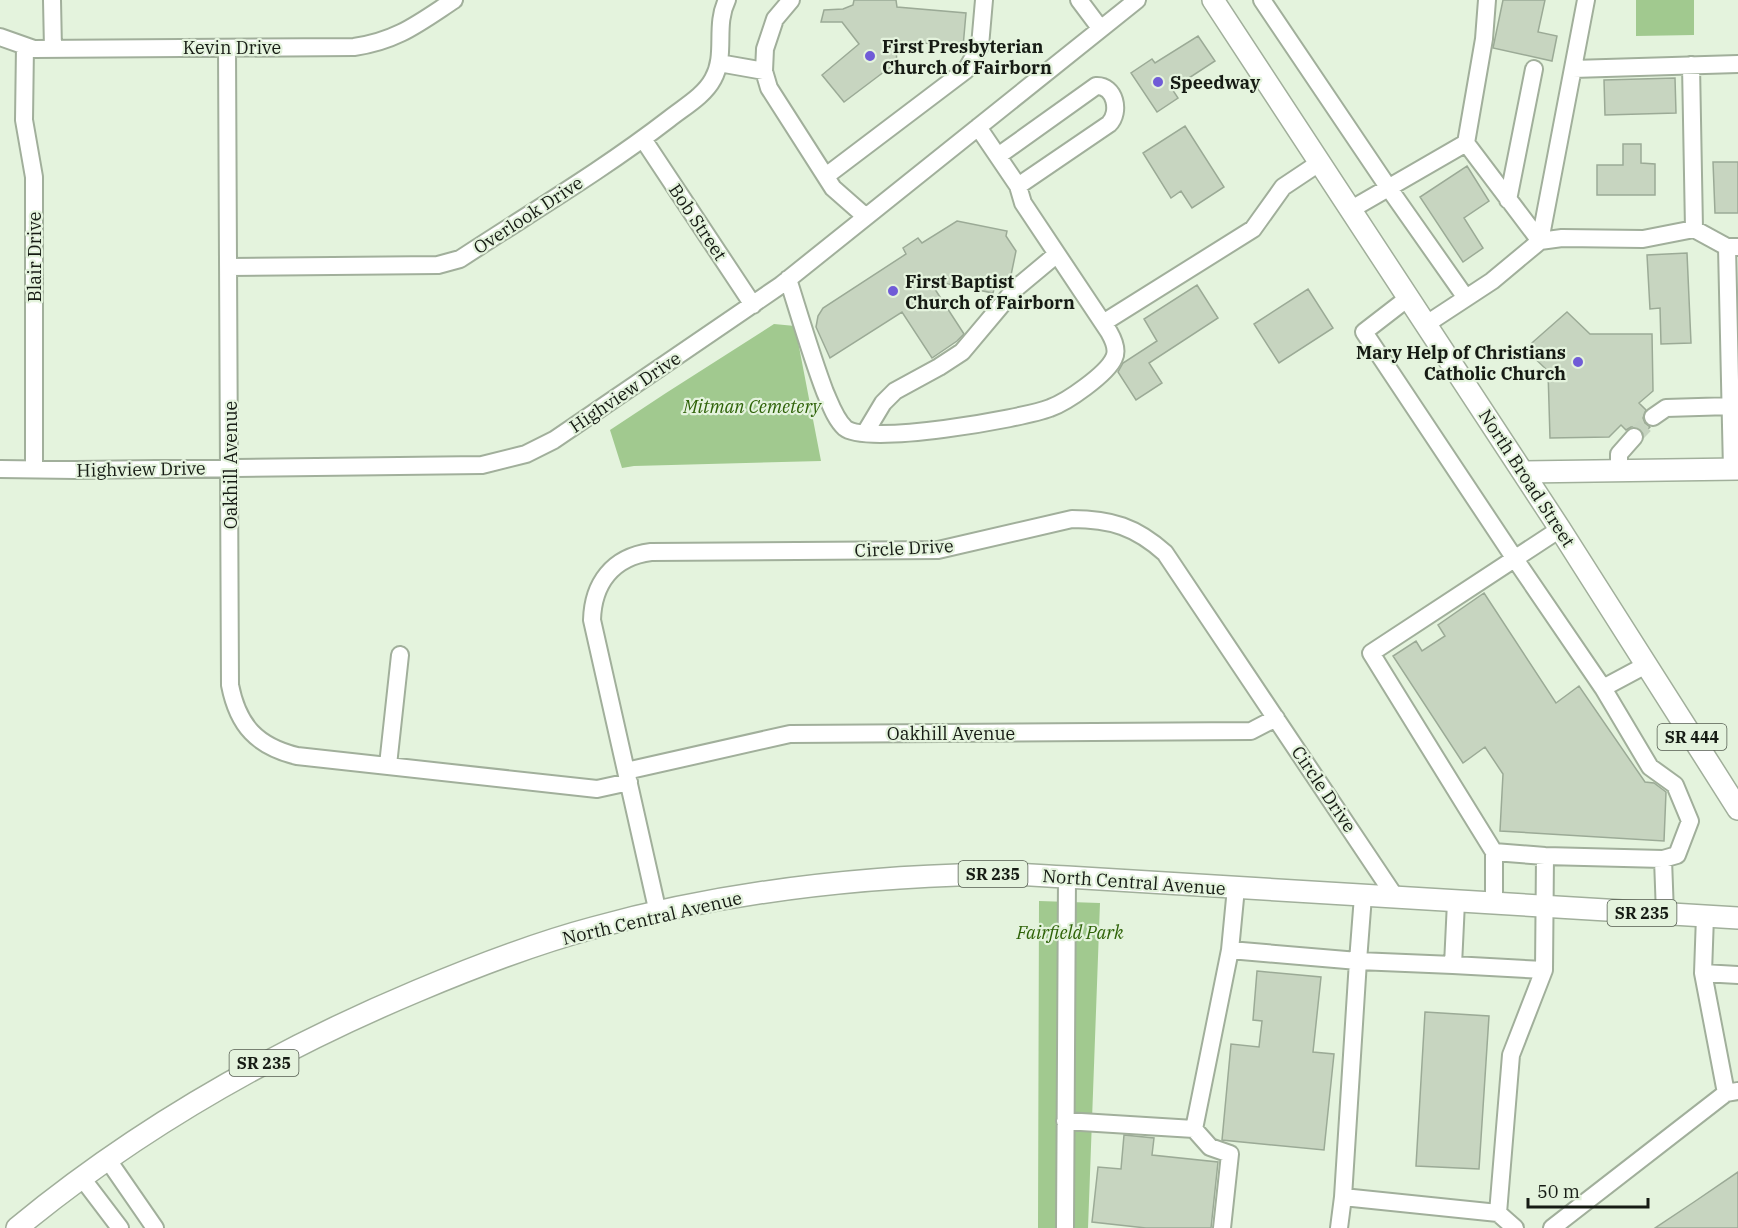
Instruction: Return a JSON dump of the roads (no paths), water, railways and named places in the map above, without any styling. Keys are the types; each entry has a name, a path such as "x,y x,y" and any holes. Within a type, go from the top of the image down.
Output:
{"main road":[{"name":"North Broad Street","path":"1213,0 1560,529 1738,809"},
{"path":"1523,472 1735,470"},
{"name":"North Central Avenue","path":"108,1160 183,1110 315,1037 461,972 594,927 658,912 799,888 872,880 990,874 1738,918"},
{"name":"SR 235","path":"17,1228 108,1160"}],"street":[{"path":"52,0 53,49"},
{"name":"Kevin Drive","path":"0,38 34,49 354,47 392,38 454,0"},
{"name":"Overlook Drive","path":"229,267 438,265 468,254 643,139 700,96 712,82 719,63 722,47 720,18 727,0"},
{"path":"790,0 775,19 765,49 764,71 769,88 833,188 866,217"},
{"path":"826,176 966,69 980,46 984,0"},
{"path":"1079,0 1100,28"},
{"name":"Highview Drive","path":"0,469 482,465 526,454 564,433 788,279 1137,0"},
{"path":"1262,0 1466,298"},
{"path":"1487,0 1484,39 1466,143 1540,241"},
{"path":"1540,241 1586,0"},
{"name":"Blair Drive","path":"25,46 24,120 34,177 34,469"},
{"name":"Oakhill Avenue","path":"226,48 230,685 239,715 257,738 283,752 297,756 597,789 627,777 790,734 1251,731 1276,718"},
{"path":"719,63 764,71"},
{"path":"1573,69 1738,64"},
{"path":"1691,65 1694,229"},
{"path":"1508,200 1534,69"},
{"path":"998,156 1089,90 1102,86 1107,90 1116,109 1115,118 1018,186"},
{"path":"788,279 828,398 839,420 852,432 950,429 1051,408 1082,392 1114,358 1113,339 1023,203 1018,186 978,127"},
{"name":"Bob Street","path":"643,139 753,305"},
{"path":"1350,210 1466,143"},
{"path":"1103,322 1253,229 1282,187 1319,163"},
{"path":"1425,325 1492,281 1540,241 1562,238 1643,239 1694,229 1732,247 1731,406 1735,470"},
{"path":"864,433 883,403 895,392 962,352 1015,289 1057,255"},
{"path":"1408,298 1364,332 1603,688 1650,767 1675,785 1690,821 1677,855 1663,859 1545,856 1494,852"},
{"path":"1653,417 1666,408 1731,406"},
{"path":"1619,471 1619,454 1634,437"},
{"name":"Circle Drive","path":"658,912 592,620 592,605 598,589 616,565 630,557 651,552 938,550 1072,519 1113,522 1135,530 1165,553 1396,898"},
{"path":"1494,904 1494,852 1371,653 1560,529"},
{"path":"388,765 400,656"},
{"path":"1603,688 1646,665"},
{"path":"1498,1213 1510,1055 1544,970 1545,856"},
{"path":"1663,859 1665,914"},
{"path":"1065,1228 1067,877"},
{"path":"1194,1129 1230,950 1236,888"},
{"path":"1340,1228 1363,896"},
{"path":"1453,965 1456,902"},
{"path":"1552,1228 1665,1138 1732,1092 1703,973 1705,916"},
{"path":"1230,950 1358,961 1544,970"},
{"path":"1703,973 1738,975"},
{"path":"1065,1121 1194,1129 1210,1147 1230,1154 1222,1228"},
{"path":"108,1160 155,1228"},
{"path":"82,1178 120,1228"},
{"path":"1342,1197 1498,1213 1515,1228"}],"tunnel":[{"path":"1634,437 1653,417"}],"place":[{"name":"First Presbyterian Church of Fairborn","path":"870,56"},
{"name":"Speedway","path":"1158,82"},
{"name":"First Baptist Church of Fairborn","path":"893,291"},
{"name":"Mary Help of Christians Catholic Church","path":"1578,362"}],"park label":[{"name":"Mitman Cemetery","path":"752,406"},
{"name":"Fairfield Park","path":"1070,932"}]}
